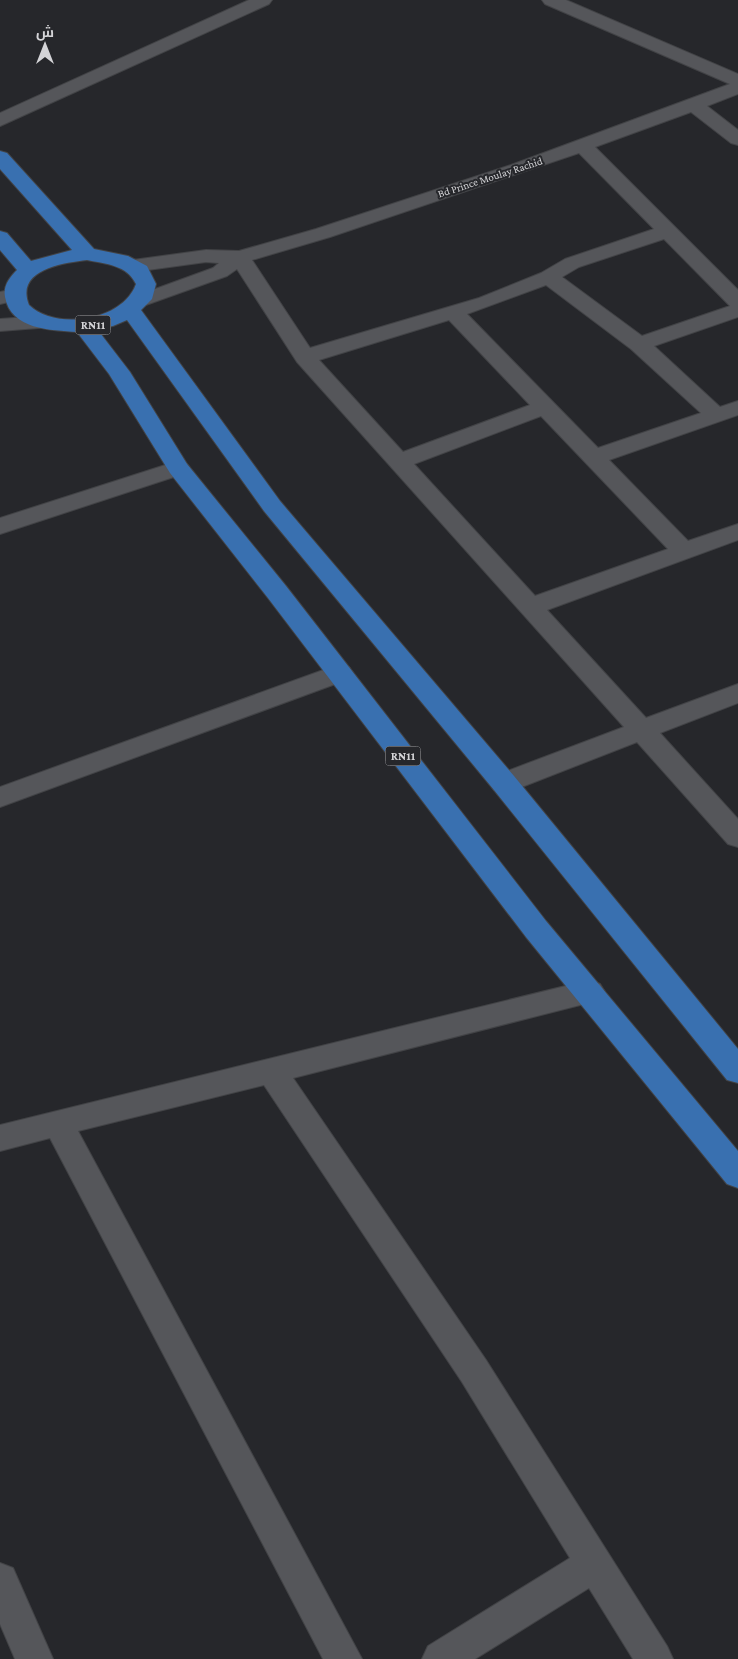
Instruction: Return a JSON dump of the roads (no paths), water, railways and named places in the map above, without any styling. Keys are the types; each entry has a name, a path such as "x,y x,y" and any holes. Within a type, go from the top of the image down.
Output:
{"main road":[{"path":"0,157 48,214 87,254"},
{"path":"0,237 28,270 50,260 87,254 120,259 142,273 146,282 146,290 137,305 272,506 504,783 738,1070"},
{"name":"RN11","path":"28,270 7,297 28,315 43,322 62,326 84,327 110,321 137,305"},
{"name":"RN11","path":"84,327 119,372 178,468 340,673 536,929 590,992 738,1175"}],"street":[{"path":"0,120 263,0"},
{"path":"551,0 738,81"},
{"name":"Bd Prince Moulay Rachid","path":"133,266 206,256 240,257 323,233 518,169 738,88"},
{"path":"694,105 738,139"},
{"path":"582,145 738,302"},
{"path":"306,357 510,293 588,257 667,230"},
{"path":"240,257 306,357 398,462 738,837"},
{"name":"Bd Prince Moulay Rachid","path":"137,305 220,272 240,257"},
{"path":"548,277 639,344 716,415"},
{"path":"639,344 738,310"},
{"path":"453,312 684,551"},
{"path":"0,326 43,322"},
{"path":"398,462 546,407"},
{"path":"594,457 738,408"},
{"path":"0,526 178,468"},
{"path":"530,607 738,532"},
{"path":"0,798 340,673"},
{"path":"504,783 738,693"},
{"path":"0,1138 590,992"},
{"path":"272,1072 474,1371 654,1659"},
{"path":"58,1124 343,1659"},
{"path":"441,1659 594,1563"},
{"path":"0,1581 34,1659"}]}
